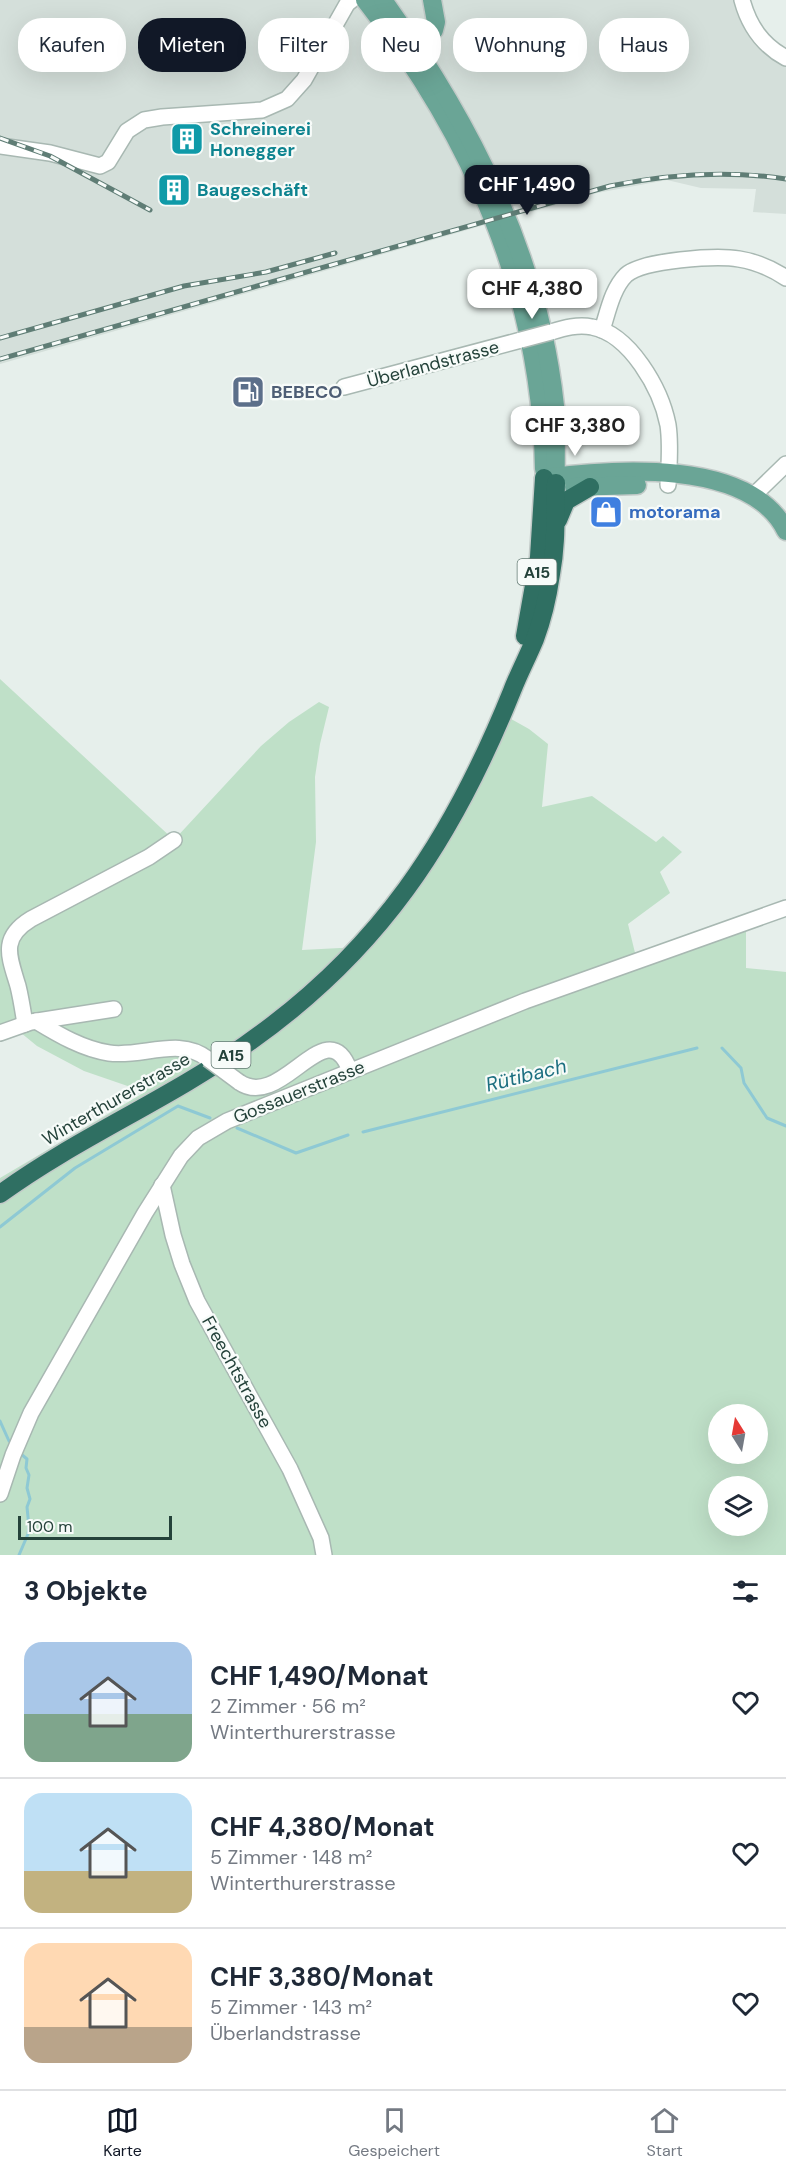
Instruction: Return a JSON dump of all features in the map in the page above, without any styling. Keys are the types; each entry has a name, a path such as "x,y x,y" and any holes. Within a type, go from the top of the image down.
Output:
{"highway":[{"name":"A15","path":"522,665 534,641 551,575 557,525 552,479"},
{"name":"A15","path":"522,665 552,479"},
{"path":"557,525 566,501 594,480"},
{"name":"Winterthurerstrasse","path":"0,1194 59,1156 185,1085 229,1056 280,1019 345,962 407,889 450,824 488,748 522,665"}],"main road":[{"path":"365,0 394,39 431,96 460,147 493,214 521,297 533,349 552,479"},
{"path":"382,0 395,18"},
{"path":"393,0 403,18"},
{"path":"432,0 436,18"},
{"path":"430,72 467,132 492,181 512,228 538,313 552,381 557,431 552,479"},
{"path":"557,431 569,460 594,480"},
{"path":"552,479 573,487 594,480 712,479 735,487 752,497 779,518 786,531"},
{"path":"668,479 727,496 751,509 772,526 786,531"}],"street":[{"path":"0,146 56,154 100,166 108,162 127,131 144,120 256,111 273,107 288,99 301,85 347,4 352,0"},
{"path":"742,0 749,22 756,34 766,45 786,58"},
{"path":"668,479 668,427 658,394 644,370 626,347 616,337 602,330 620,282 630,272 647,265 726,257 769,267 786,278"},
{"name":"Überlandstrasse","path":"344,387 551,332 581,326 602,330"},
{"path":"752,497 786,464"},
{"path":"174,840 149,857 25,922 13,934 8,953 31,1023 100,1051 135,1054 183,1048 198,1052 239,1082 255,1089 270,1086 310,1057 324,1051 335,1052 343,1056 350,1071"},
{"name":"Gossauerstrasse","path":"0,1494 31,1413 162,1185 181,1156 198,1138 228,1121 525,1001 786,908"},
{"path":"0,1033 31,1023 114,1009"},
{"name":"Freechtstrasse","path":"162,1185 173,1235 197,1301 290,1469 321,1538 324,1555"}],"shaded area":[{"path":"0,0 742,0 744,7 786,58 786,214 753,212 756,189 701,188 667,180 597,193 531,212 527,202 484,215 488,224 0,364"}],"green space":[{"path":"0,679 174,840 261,746 289,722 319,702 329,707 315,777 316,842 302,950 359,947 389,912 502,714 529,729 548,744 542,807 592,796 656,842 663,836 682,852 660,872 670,893 628,924 637,961 746,923 746,968 786,972 786,1555 0,1555 0,1178 145,1092 84,1071 37,1046 15,1028 0,1033"}],"waterway":[{"name":"Rütibach","path":"363,1132 697,1048"},
{"name":"Rütibach","path":"722,1048 741,1068 744,1083 767,1118 786,1126"},
{"name":"Rütibach","path":"0,1227 75,1168 178,1106 210,1118"},
{"name":"Rütibach","path":"237,1128 296,1153 348,1135"},
{"name":"Rütibach","path":"0,1421 9,1441"},
{"name":"Rütibach","path":"19,1555 28,1534 27,1507 30,1499 27,1488 29,1475 26,1468 27,1459 21,1454"}],"railway":[{"path":"0,138 50,156 150,210"},
{"path":"0,359 610,186 676,176 720,174 786,179"},
{"path":"0,338 184,286 266,272 335,253"}],"place":[{"name":"Schreinerei Honegger","path":"187,139"},
{"name":"Baugeschäft","path":"174,190"},
{"name":"BEBECO","path":"248,392"},
{"name":"motorama","path":"606,512"}]}
